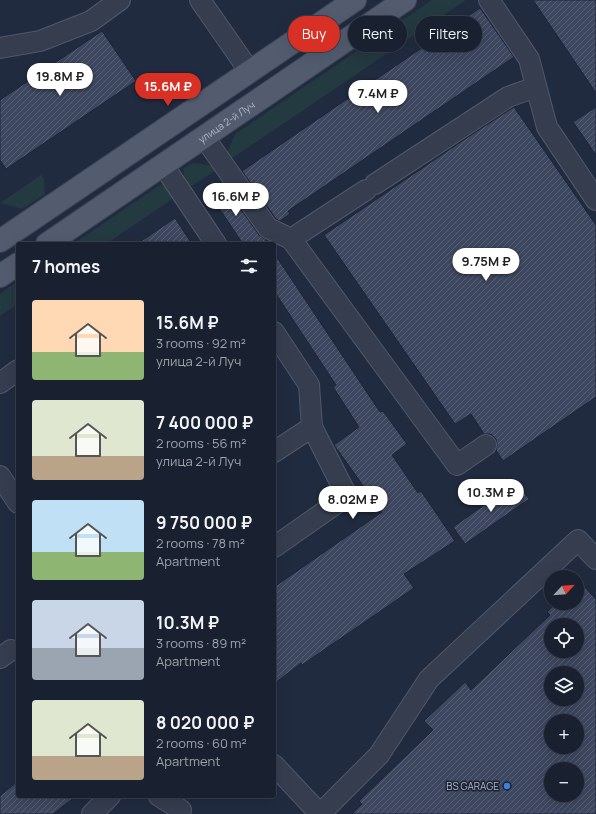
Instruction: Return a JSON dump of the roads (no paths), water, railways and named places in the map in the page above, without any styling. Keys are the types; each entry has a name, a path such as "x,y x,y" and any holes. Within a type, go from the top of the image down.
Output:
{"main road":[{"path":"2,235 250,72 355,0"},
{"name":"улица 2-й Луч","path":"50,242 405,0"},
{"path":"0,276 16,265"}],"lane":[{"path":"0,48 40,41 91,21 120,0"},
{"path":"200,0 250,72"},
{"path":"489,0 529,59 547,128 596,200"},
{"path":"291,239 508,96 536,87"},
{"path":"204,137 268,228 291,239 457,465 486,445"},
{"path":"163,165 215,242"},
{"path":"276,338 309,385 312,427 346,496 276,546"},
{"path":"0,382 16,371"},
{"path":"276,451 312,427"},
{"path":"0,476 16,500"},
{"path":"276,767 320,814 379,755 430,679 578,540 596,560"},
{"path":"92,814 108,798"},
{"path":"162,798 181,810"}],"place":[{"name":"BS GARAGE","path":"507,786"}]}
